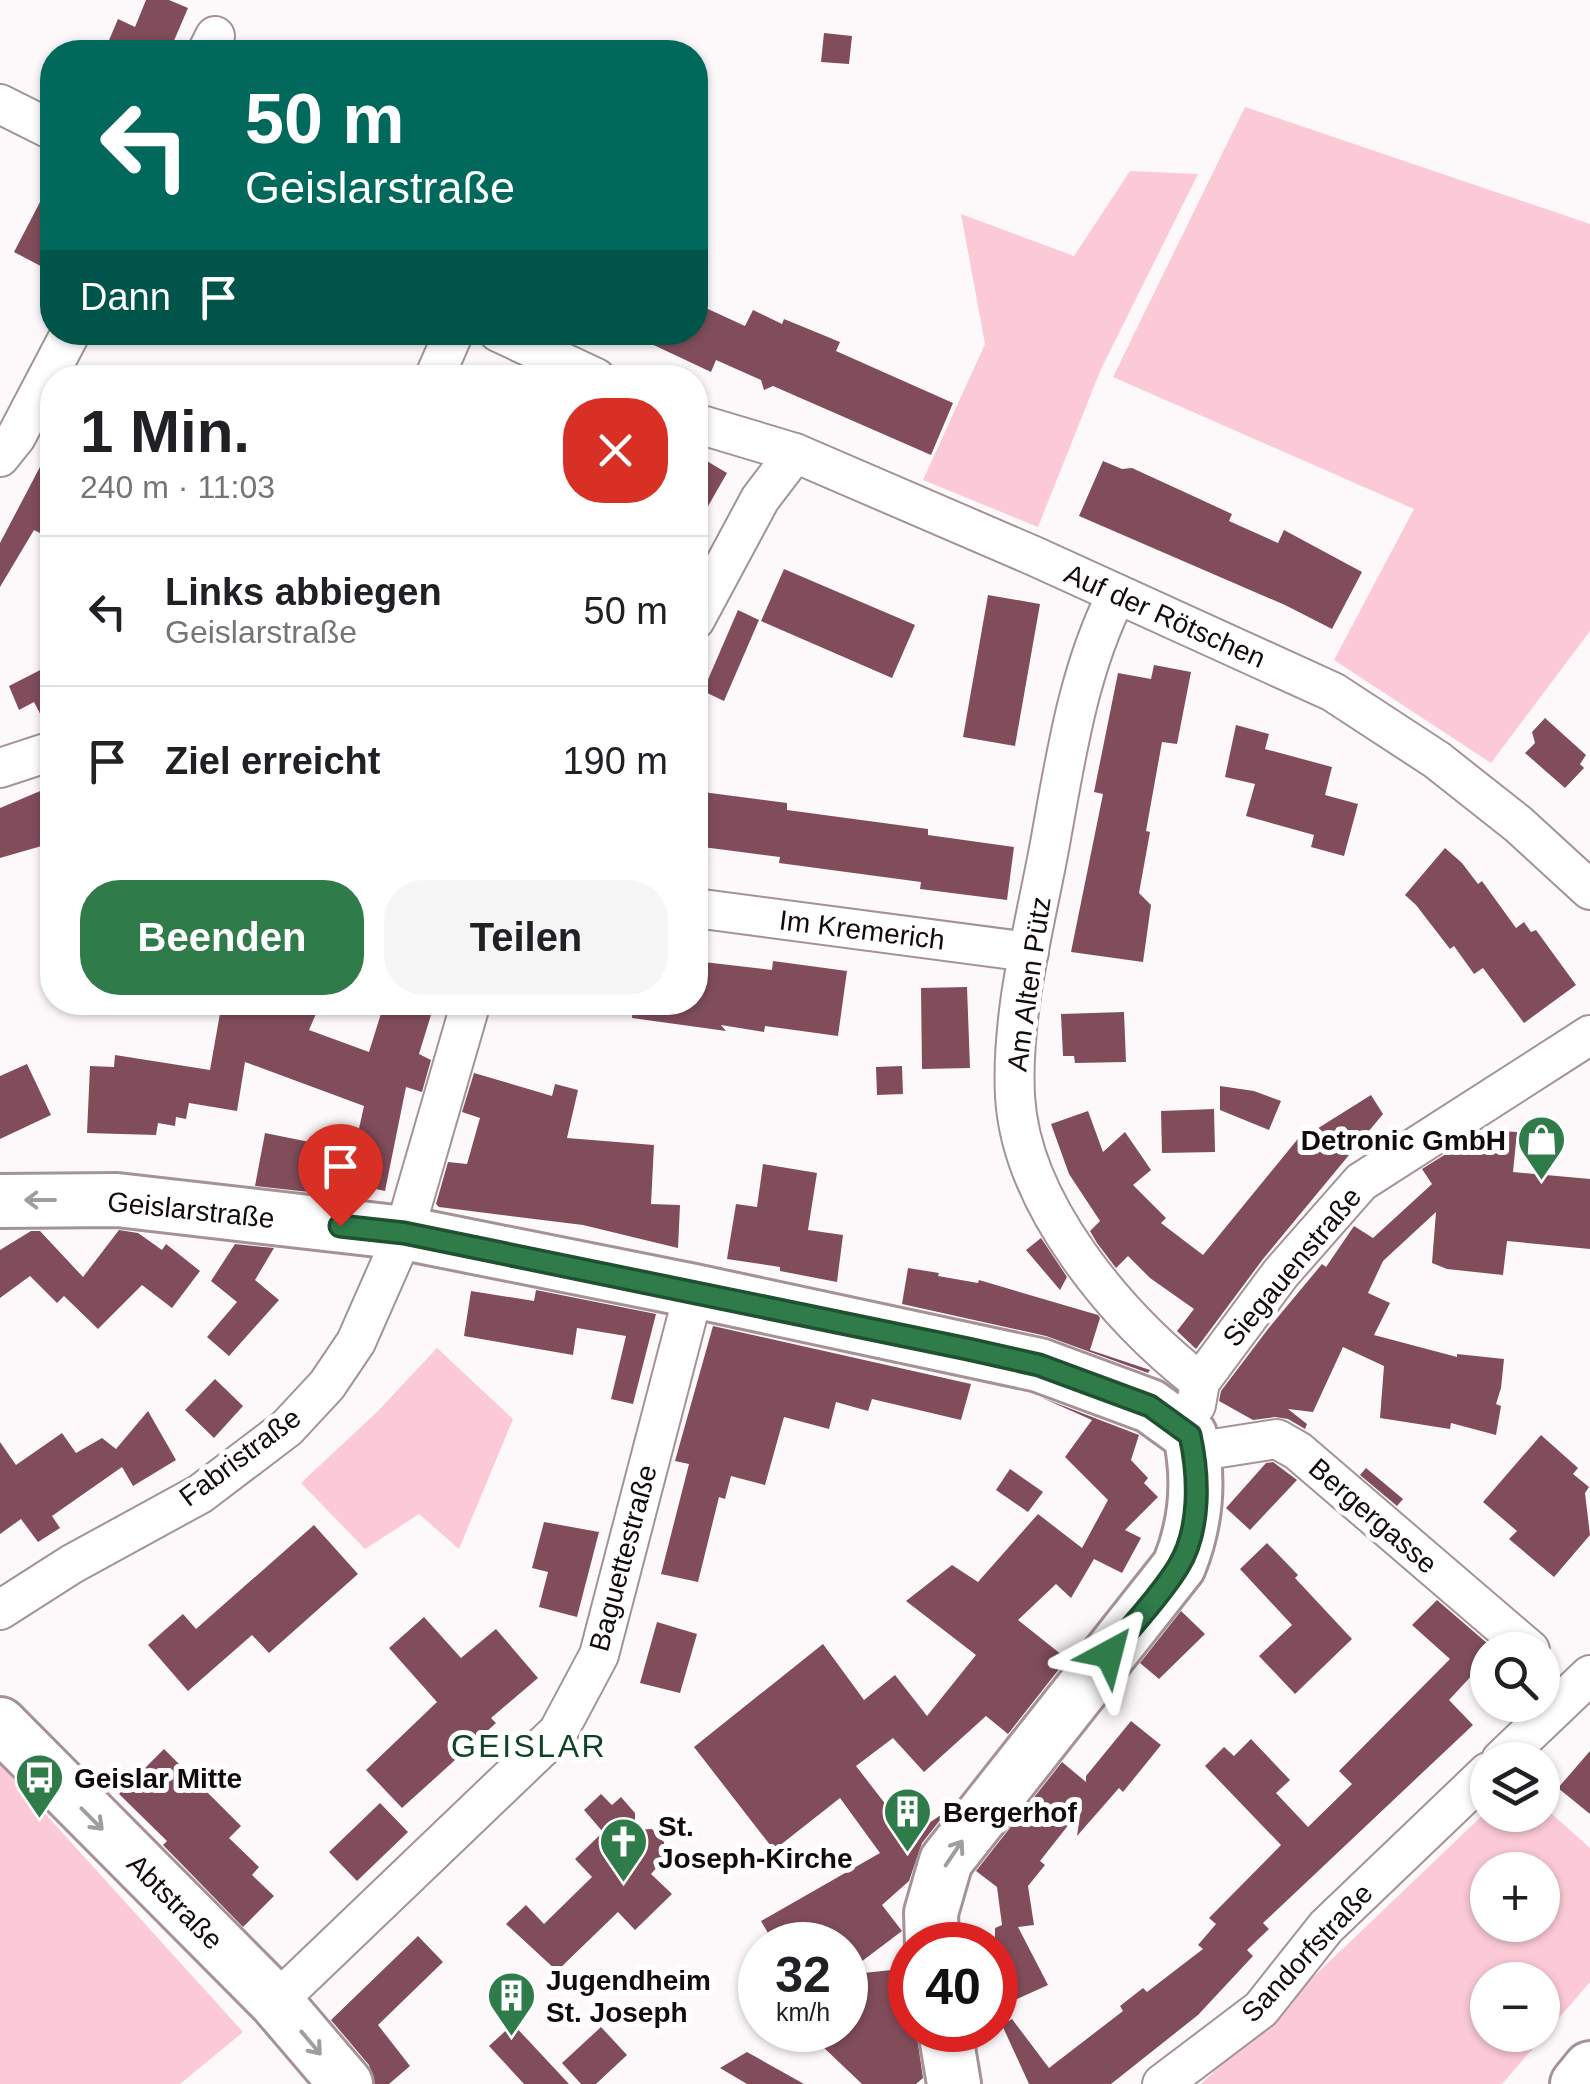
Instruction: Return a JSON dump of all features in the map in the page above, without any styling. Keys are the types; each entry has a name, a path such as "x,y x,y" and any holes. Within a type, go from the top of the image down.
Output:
{"street":[{"path":"0,104 40,124"},
{"path":"526,345 568,365"},
{"path":"0,457 16,437 40,391"},
{"name":"Auf der Rötschen","path":"708,427 796,453 1333,692 1437,760 1518,824 1590,890"},
{"path":"708,596 760,500 796,453"},
{"name":"Am Alten Pütz","path":"1117,594 1095,636 1068,742 1016,1045 1015,1097 1020,1132 1048,1206 1106,1291 1162,1352 1200,1382"},
{"path":"0,768 40,754"},
{"name":"Im Kremerich","path":"708,910 1030,952"},
{"name":"Fabristraße","path":"0,1610 72,1564 200,1494 288,1428 327,1384 356,1342 404,1233 467,1015"},
{"name":"Siegauenstraße","path":"1192,1443 1200,1382 1281,1273 1361,1182 1590,1035"},
{"name":"Geislarstraße","path":"0,1200 117,1200 404,1233 694,1291 1039,1365 1150,1406 1192,1443"},
{"name":"Baguettestraße","path":"276,2002 558,1732 599,1654 694,1291"},
{"name":"Bergergasse","path":"1192,1443 1276,1439 1298,1451 1509,1632"},
{"path":"931,1922 946,1861 1179,1566 1190,1540 1195,1513 1192,1443"},
{"path":"1519,1742 1583,1682 1560,1670"},
{"name":"Abtstraße","path":"0,1724 276,2002 346,2084"},
{"name":"Sandorfstraße","path":"1162,2084 1261,2009 1326,1927 1470,1789"},
{"path":"949,2052 954,2084"},
{"path":"1577,2084 1590,2068"}],"shaded area":[{"path":"1245,107 1590,224 1590,631 1491,763 1334,660 1414,509 1113,377"},
{"path":"1130,171 1198,174 1101,369 1038,527 923,480 985,344 961,214 1074,256"},
{"path":"437,1348 513,1419 459,1549 419,1514 365,1549 301,1483 377,1412"},
{"path":"0,1764 243,2032 180,2084 0,2084"},
{"path":"1560,1821 1590,1848 1590,1982 1560,2017 1560,1962 1470,1962 1470,2052 1530,2052 1502,2084 1201,2084 1470,1827 1470,1832 1560,1832"}],"building":[{"path":"146,0 169,0 188,8 174,40 109,40 118,19 135,27"},
{"path":"824,33 852,36 849,64 821,62"},
{"path":"40,202 40,266 14,252"},
{"path":"708,309 745,326 753,310 782,324 784,319 840,342 836,351 953,403 931,455 773,386 764,390 761,380 716,360 711,372 708,365 696,365 654,345 708,345"},
{"path":"1103,461 1122,469 1132,468 1232,514 1229,521 1278,543 1284,530 1362,572 1332,629 1079,516"},
{"path":"708,462 727,473 708,506"},
{"path":"40,467 40,533 34,530 0,587 0,543"},
{"path":"784,569 915,625 892,678 761,621"},
{"path":"988,595 1040,604 1015,746 963,737"},
{"path":"738,610 759,620 724,701 708,693 708,679"},
{"path":"1154,665 1191,672 1177,744 1162,742 1146,831 1150,832 1139,893 1151,905 1143,962 1071,952 1103,794 1094,792 1118,673 1151,679"},
{"path":"40,670 40,714 34,702 19,710 9,686"},
{"path":"1545,718 1586,755 1580,764 1584,768 1565,788 1525,753 1535,743 1532,732"},
{"path":"1236,725 1269,734 1265,749 1332,767 1325,795 1358,804 1344,856 1311,847 1314,835 1246,816 1255,784 1225,777"},
{"path":"40,791 40,846 0,858 0,808"},
{"path":"708,793 787,803 787,810 928,829 928,835 1014,847 1007,900 920,889 921,882 779,863 780,857 708,848"},
{"path":"1445,848 1478,884 1482,881 1516,928 1524,922 1531,932 1536,930 1576,985 1524,1023 1483,968 1474,974 1454,946 1450,949 1405,895"},
{"path":"773,961 847,971 838,1036 765,1026 764,1032 721,1025 726,1031 632,1018 708,1015 708,963 772,970"},
{"path":"967,987 970,1068 922,1069 921,988"},
{"path":"1124,1012 1126,1062 1075,1063 1074,1056 1063,1056 1061,1014"},
{"path":"220,1015 315,1015 309,1030 369,1052 381,1015 431,1015 419,1054 431,1060 422,1092 406,1087 385,1191 348,1183 345,1196 255,1186 265,1133 354,1151 364,1106 245,1062 237,1111 189,1103 186,1119 176,1117 175,1126 158,1123 156,1135 87,1133 90,1066 114,1067 115,1055 210,1070"},
{"path":"27,1064 51,1115 0,1139 0,1076"},
{"path":"902,1066 903,1094 877,1095 876,1067"},
{"path":"474,1073 552,1096 555,1084 578,1090 567,1138 654,1145 651,1204 680,1205 678,1248 583,1225 439,1207 436,1204 448,1162 467,1164 480,1118 462,1112"},
{"path":"1220,1086 1254,1091 1281,1101 1269,1130 1220,1110"},
{"path":"1371,1095 1383,1114 1263,1259 1196,1349 1177,1331 1194,1309 1150,1278 1128,1256 1116,1268 1097,1243 1090,1231 1100,1221 1069,1174 1051,1124 1088,1111 1103,1152 1125,1132 1151,1170 1133,1185 1166,1218 1161,1223 1203,1255 1301,1135 1304,1137"},
{"path":"1214,1109 1215,1152 1162,1153 1161,1111"},
{"path":"1484,1130 1517,1132 1513,1172 1590,1179 1590,1249 1507,1241 1503,1275 1447,1269 1432,1263 1436,1212 1383,1261 1368,1293 1390,1303 1374,1335 1457,1357 1504,1359 1496,1404 1501,1406 1496,1435 1451,1423 1450,1429 1380,1418 1384,1366 1343,1347 1313,1412 1288,1409 1307,1424 1305,1429 1288,1419 1253,1420 1219,1401 1221,1391 1268,1329 1322,1264 1326,1267 1354,1226 1373,1238 1432,1184 1422,1169"},
{"path":"763,1164 817,1173 808,1230 843,1235 837,1282 780,1271 780,1267 727,1259 736,1204 757,1207"},
{"path":"119,1230 138,1233 162,1250 166,1244 200,1271 172,1308 142,1285 98,1329 64,1296 57,1303 30,1276 0,1298 0,1250 31,1231 40,1231 83,1277"},
{"path":"1041,1238 1067,1277 1060,1290 1026,1250"},
{"path":"235,1244 274,1248 255,1280 279,1300 229,1356 207,1337 237,1302 211,1281"},
{"path":"908,1268 978,1283 979,1280 1098,1315 1090,1350 1150,1370 1148,1373 1046,1336 902,1304"},
{"path":"536,1290 656,1314 633,1404 611,1399 626,1336 577,1328 573,1355 464,1336 471,1291 534,1301"},
{"path":"713,1326 971,1384 961,1420 872,1399 868,1411 836,1402 829,1429 784,1417 765,1485 731,1476 725,1499 719,1497 698,1582 661,1574 689,1464 675,1461"},
{"path":"215,1379 243,1406 214,1438 185,1410"},
{"path":"1040,1397 1139,1435 1131,1460 1148,1478 1144,1483 1158,1497 1125,1530 1141,1538 1122,1573 1094,1559 1071,1598 1056,1584 1018,1620 1067,1659 1008,1734 986,1716 924,1772 893,1738 856,1766 910,1836 948,1810 922,1843 909,1881 882,1905 895,1922 888,1922 888,1942 868,1957 868,1922 762,1922 880,1853 840,1798 774,1850 694,1747 823,1644 864,1700 895,1675 927,1716 976,1655 906,1601 952,1565 978,1582 1038,1514 1082,1548 1108,1500 1065,1457 1092,1420"},
{"path":"148,1411 176,1460 133,1486 122,1467 52,1516 60,1528 38,1542 21,1519 0,1534 0,1442 16,1465 62,1433 76,1453 102,1438 116,1449"},
{"path":"1541,1435 1578,1468 1573,1474 1589,1487 1585,1493 1590,1535 1554,1577 1509,1539 1517,1531 1483,1502"},
{"path":"1273,1462 1297,1480 1250,1530 1226,1508 1266,1463"},
{"path":"1366,1468 1403,1499 1397,1506 1360,1475"},
{"path":"1010,1469 1043,1492 1028,1512 996,1490"},
{"path":"544,1522 599,1532 577,1617 539,1607 548,1572 532,1568"},
{"path":"314,1525 358,1574 269,1653 252,1635 188,1691 148,1645 183,1614 196,1629"},
{"path":"1267,1543 1352,1639 1295,1694 1259,1656 1292,1625 1240,1569"},
{"path":"1437,1600 1474,1632 1470,1632 1470,1677 1449,1700 1473,1725 1263,1923 1269,1929 1247,1950 1253,1956 1198,2015 1111,2084 1029,2084 1014,2052 1018,2052 1018,2027 1049,2068 1123,2011 1120,2006 1143,1988 1147,1992 1203,1949 1198,1945 1216,1924 1209,1918 1281,1845 1205,1766 1224,1747 1234,1756 1251,1739 1290,1780 1276,1793 1308,1827 1352,1784 1339,1771 1450,1659 1412,1625"},
{"path":"1181,1611 1205,1634 1159,1679 1140,1663"},
{"path":"424,1617 461,1658 496,1629 538,1678 491,1718 496,1723 402,1808 366,1770 437,1702 389,1648"},
{"path":"657,1622 697,1634 680,1693 640,1683"},
{"path":"1131,1721 1161,1745 1123,1792 1119,1788 1077,1836 1081,1809 1040,1861 1045,1865 1028,1886 1034,1925 1018,1927 1018,1922 1002,1922 997,1887 976,1871 1062,1762 1086,1782 1086,1776"},
{"path":"164,1749 241,1826 229,1838 259,1867 252,1875 274,1896 243,1927 163,1845 167,1841 119,1794"},
{"path":"1590,1751 1590,1814 1560,1786"},
{"name":"St. Joseph-Kirche","path":"601,1794 612,1805 621,1797 635,1813 635,1830 652,1829 664,1842 665,1858 651,1874 672,1894 635,1930 618,1912 557,1971 506,1924 526,1905 544,1924 592,1877 575,1859 603,1832 584,1810"},
{"path":"380,1803 408,1832 357,1881 329,1852"},
{"path":"1018,1927 1048,1985 1018,1999"},
{"path":"418,1936 443,1962 378,2025 410,2066 389,2084 375,2084 369,2065 331,2020"},
{"path":"888,1970 888,2052 919,2052 923,2078 916,2084 862,2084 828,2052 868,2052 868,1973"},
{"name":"Jugendheim St. Joseph","path":"513,2024 569,2084 524,2084 489,2046"},
{"path":"601,2027 627,2055 596,2084 581,2084 562,2063"},
{"path":"747,2052 804,2084 747,2084 720,2068"}],"place":[{"name":"Detronic GmbH","path":"1541,1182"},
{"name":"Geislar Mitte","path":"39,1820"},
{"name":"Bergerhof","path":"908,1854"},
{"name":"St. Joseph-Kirche","path":"623,1884"},
{"name":"Jugendheim St. Joseph","path":"511,2038"}],"district":[{"name":"GEISLAR","path":"529,1746"}],"route":[{"path":"340,1226 404,1233 968,1349 1039,1365 1150,1406 1190,1435 1195,1513 1190,1540 1179,1566 1109,1654"}]}
